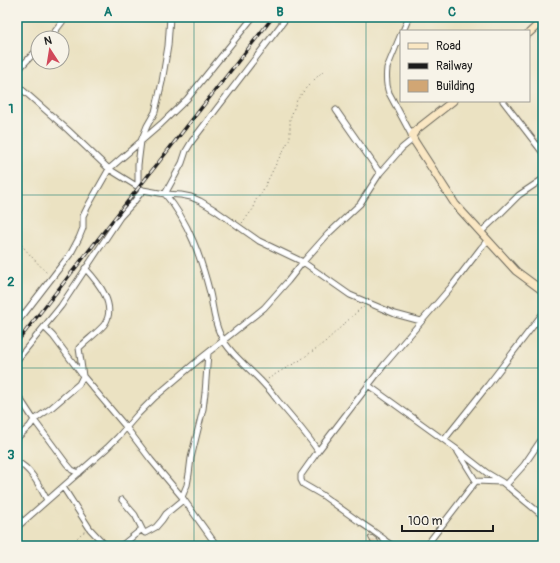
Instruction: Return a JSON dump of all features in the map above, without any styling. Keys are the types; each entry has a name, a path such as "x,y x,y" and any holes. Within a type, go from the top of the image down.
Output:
{"street":[{"path":"56,30 66,17"},
{"path":"17,360 61,306 120,217 133,203 140,189 138,165 141,142 147,126 155,112 168,46 170,17"},
{"path":"17,322 70,253 83,228 86,211 109,169 161,124 186,99 253,17"},
{"path":"165,194 192,141 287,17"},
{"path":"402,30 409,17"},
{"path":"530,32 543,18"},
{"path":"400,36 387,68 387,88 412,137 455,204 516,271 543,291"},
{"path":"17,71 30,57"},
{"path":"17,85 109,169 140,189 191,197 215,210 259,241 303,262 350,295 395,314 421,321"},
{"path":"17,527 118,438 126,427 155,397 264,308 328,234 360,204 380,173 412,137 416,130 452,102"},
{"path":"504,102 543,153"},
{"path":"336,110 380,173"},
{"path":"481,232 519,195 543,178"},
{"path":"165,194 174,204 182,218 201,261 220,334 244,365 263,382 318,451"},
{"path":"394,546 322,495 303,484 301,475 368,385 451,287 488,240"},
{"path":"17,438 30,426 34,420 68,395 79,384 83,376 79,348 104,325 108,317 109,305 106,298 94,278 85,268"},
{"path":"444,440 543,313"},
{"path":"17,316 24,314"},
{"path":"44,327 53,336 83,376 126,427 217,546"},
{"path":"122,500 135,515 145,533 156,527 166,514 182,499 187,485 191,458 203,408 208,353"},
{"path":"368,385 456,448 487,473 504,483 543,516"},
{"path":"17,394 66,463 72,470 79,473"},
{"path":"476,481 504,483 524,465 543,439"},
{"path":"456,448 476,481"},
{"path":"17,462 26,468 31,474 47,500"},
{"path":"426,546 476,481"},
{"path":"63,487 90,529 106,546"},
{"path":"17,513 22,523"},
{"path":"121,546 142,529"},
{"path":"384,539 387,546"}],"path":[{"path":"240,227 250,215 254,208 255,202 261,194 286,147 290,137 290,119 298,100 306,88 324,71"},
{"path":"17,238 47,274 53,277"},
{"path":"263,382 299,361 325,342 360,309 370,303"},
{"path":"69,546 82,533 90,529"}],"building":[{"path":"372,535 379,542 373,546 368,537"}],"railway":[{"path":"17,342 273,17"}]}
